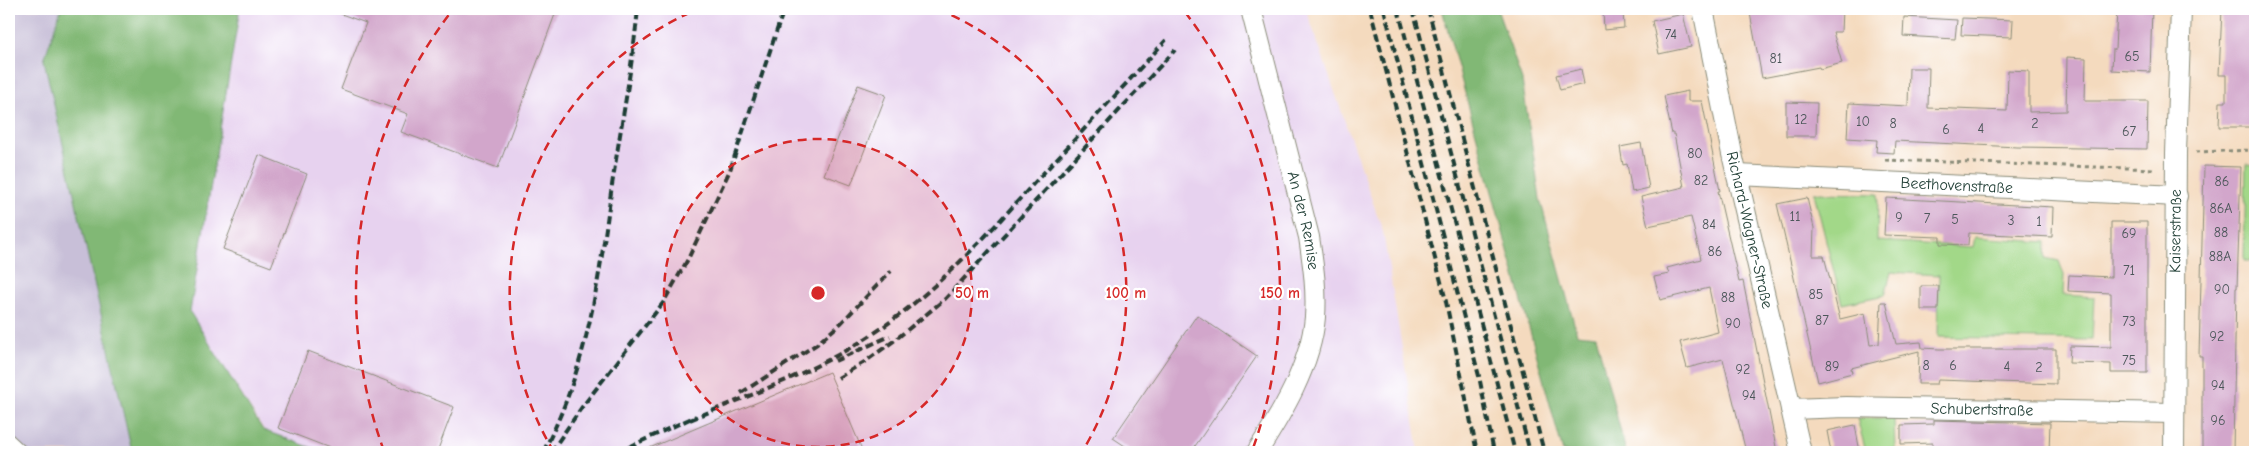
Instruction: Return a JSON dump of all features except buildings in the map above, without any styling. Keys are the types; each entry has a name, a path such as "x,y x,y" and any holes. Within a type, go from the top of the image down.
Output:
{"street":[{"name":"An der Remise","path":"1251,9 1309,237 1315,275 1315,318 1308,352 1294,386 1257,452"},
{"name":"Richard-Wagner-Straße","path":"1703,9 1737,175 1801,452"},
{"name":"Kaiserstraße","path":"2174,452 2176,161 2181,9"},
{"name":"Beethovenstraße","path":"1737,175 2176,196"},
{"name":"Schubertstraße","path":"1791,409 1853,407 2174,413"}],"lane":[{"path":"9,439 23,452"}],"path":[{"path":"1881,160 2176,161 2255,150"}],"shaded area":[{"path":"9,9 61,9 44,60 132,452 9,452"},
{"path":"238,9 1306,9 1383,232 1419,452 323,452 264,430 190,312 239,14"}],"green space":[{"path":"61,9 238,9 239,14 190,312 263,430 323,452 132,452 44,60"},
{"path":"1442,9 1497,9 1522,80 1540,199 1577,334 1596,336 1626,452 1563,452"},
{"path":"2246,164 2255,165 2255,261 2244,261"},
{"path":"1814,193 1878,194 1877,241 1973,247 1975,237 2046,242 2045,258 2059,261 2064,275 2063,295 2094,297 2092,340 1938,337 1939,275 1891,272 1885,295 1842,304"},
{"path":"1857,418 1894,418 1895,452 1866,452"}],"railway":[{"path":"543,452 571,388 590,322 630,75 638,9"},
{"path":"551,452 582,407 663,303 688,259 730,170 784,9"},
{"path":"1370,9 1445,297 1477,452"},
{"path":"1384,9 1479,376 1494,452"},
{"path":"1398,9 1515,452"},
{"path":"1413,9 1530,452"},
{"path":"1428,9 1544,452"},
{"path":"690,420 764,390 838,355 861,342 904,311 945,276 982,239 1166,40"},
{"path":"838,378 895,340 945,299 1175,50"},
{"path":"741,393 817,344 841,323 891,271"},
{"path":"835,361 890,336"},
{"path":"618,452 696,416"}]}
